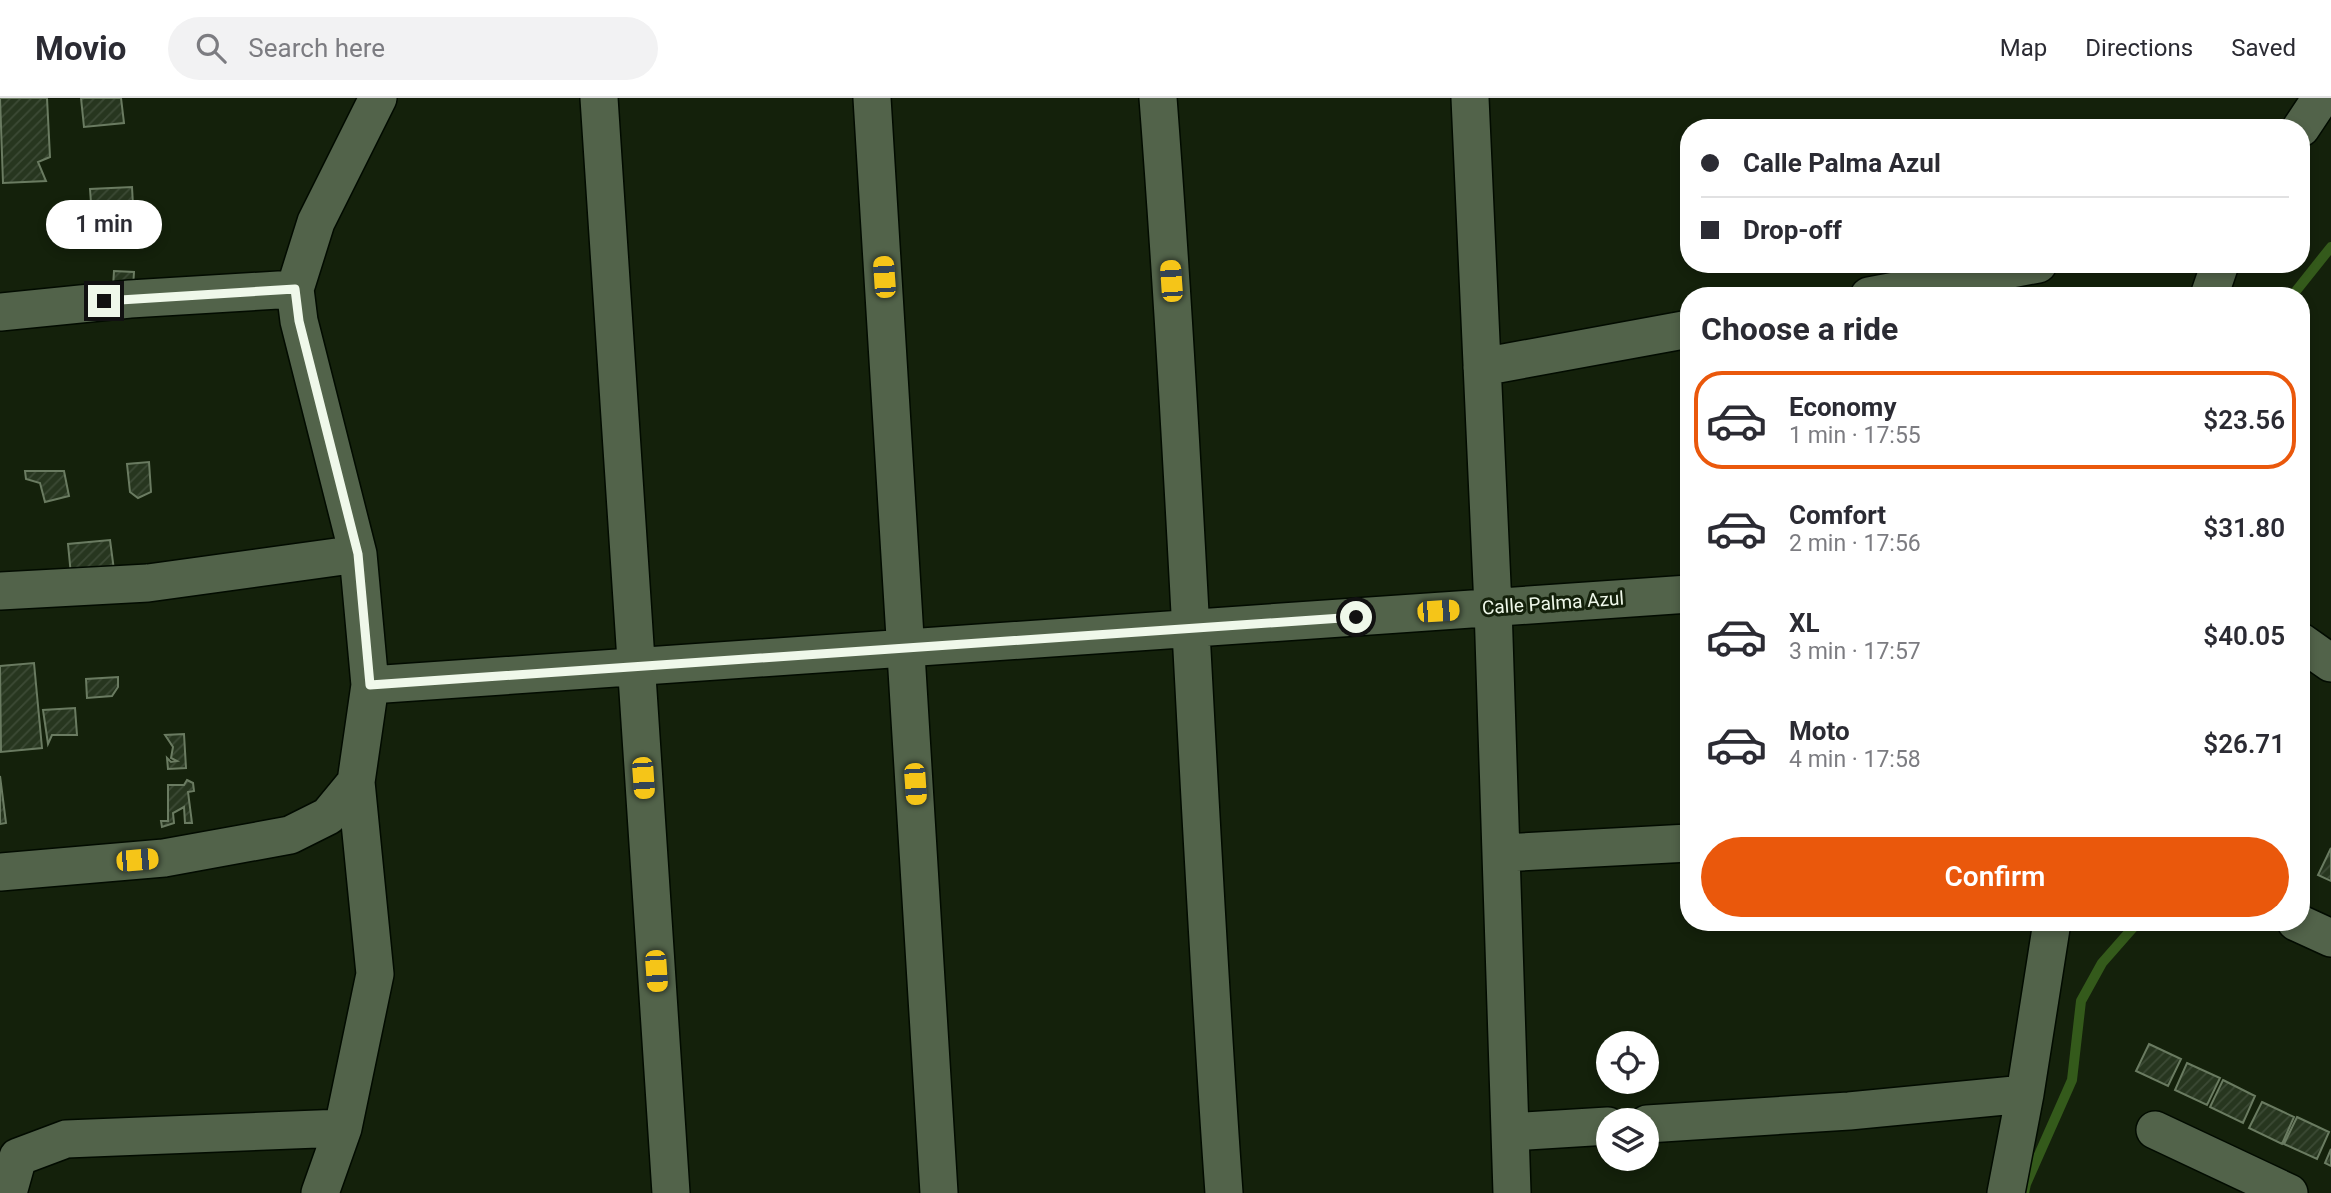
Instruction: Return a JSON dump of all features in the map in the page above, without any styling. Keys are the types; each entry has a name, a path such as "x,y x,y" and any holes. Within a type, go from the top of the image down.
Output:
{"street":[{"path":"320,1193 343,1128 375,974 356,782 370,685 358,554 299,321 295,289 316,222 378,98"},
{"path":"599,98 671,1193"},
{"path":"872,98 939,1193"},
{"path":"1158,98 1224,1193"},
{"path":"1470,98 1493,607 1512,1193"},
{"path":"2307,119 2321,98"},
{"path":"1917,287 1990,273"},
{"path":"0,312 130,299 295,289"},
{"path":"1482,367 1680,331"},
{"path":"0,591 148,583 358,554"},
{"name":"Calle Palma Azul","path":"370,685 1680,595"},
{"path":"2310,648 2331,663"},
{"path":"0,872 164,858 290,835 328,816 356,782"},
{"path":"1502,853 1680,843"},
{"path":"2310,928 2331,938"},
{"path":"2006,1193 2025,1094 2051,931"},
{"path":"1659,1123 1849,1111 2025,1094"},
{"path":"1510,1132 1596,1127"},
{"path":"8,1193 18,1157 66,1139 343,1128"},
{"path":"2155,1130 2289,1193"}],"building":[{"path":"0,98 47,98 50,157 38,162 46,181 3,183"},
{"path":"81,98 121,98 124,123 84,127"},
{"path":"132,187 135,242 94,245 90,189"},
{"path":"114,271 134,272 133,288 113,287"},
{"path":"149,462 151,492 138,498 130,492 127,464"},
{"path":"25,471 64,471 69,496 45,502 40,483 26,479"},
{"path":"110,540 114,570 71,575 68,544"},
{"path":"34,663 42,748 1,752 0,666"},
{"path":"118,677 118,687 112,696 87,698 86,679"},
{"path":"75,708 77,735 52,735 48,744 43,710"},
{"path":"184,734 186,768 168,769 167,758 171,762 177,761 171,758 173,747 165,735"},
{"path":"0,776 6,823 0,824"},
{"path":"187,780 193,783 194,791 188,792 192,823 185,823 184,807 173,813 174,823 162,827 161,821 168,821 168,785 184,785"},
{"path":"2331,848 2331,881 2318,875"},
{"path":"2149,1044 2181,1059 2168,1086 2136,1071"},
{"path":"2187,1063 2220,1078 2207,1105 2175,1090"},
{"path":"2223,1080 2255,1096 2243,1123 2210,1107"},
{"path":"2262,1102 2294,1117 2282,1144 2249,1128"},
{"path":"2297,1117 2329,1132 2317,1159 2284,1144"},
{"path":"2331,1149 2331,1166 2325,1163"}],"waterway":[{"path":"2299,287 2331,247"},
{"path":"2024,1193 2072,1080 2081,1001 2102,963 2130,931"}],"route":[{"path":"104,301 295,289 299,321 358,554 370,685 1356,617"}]}
